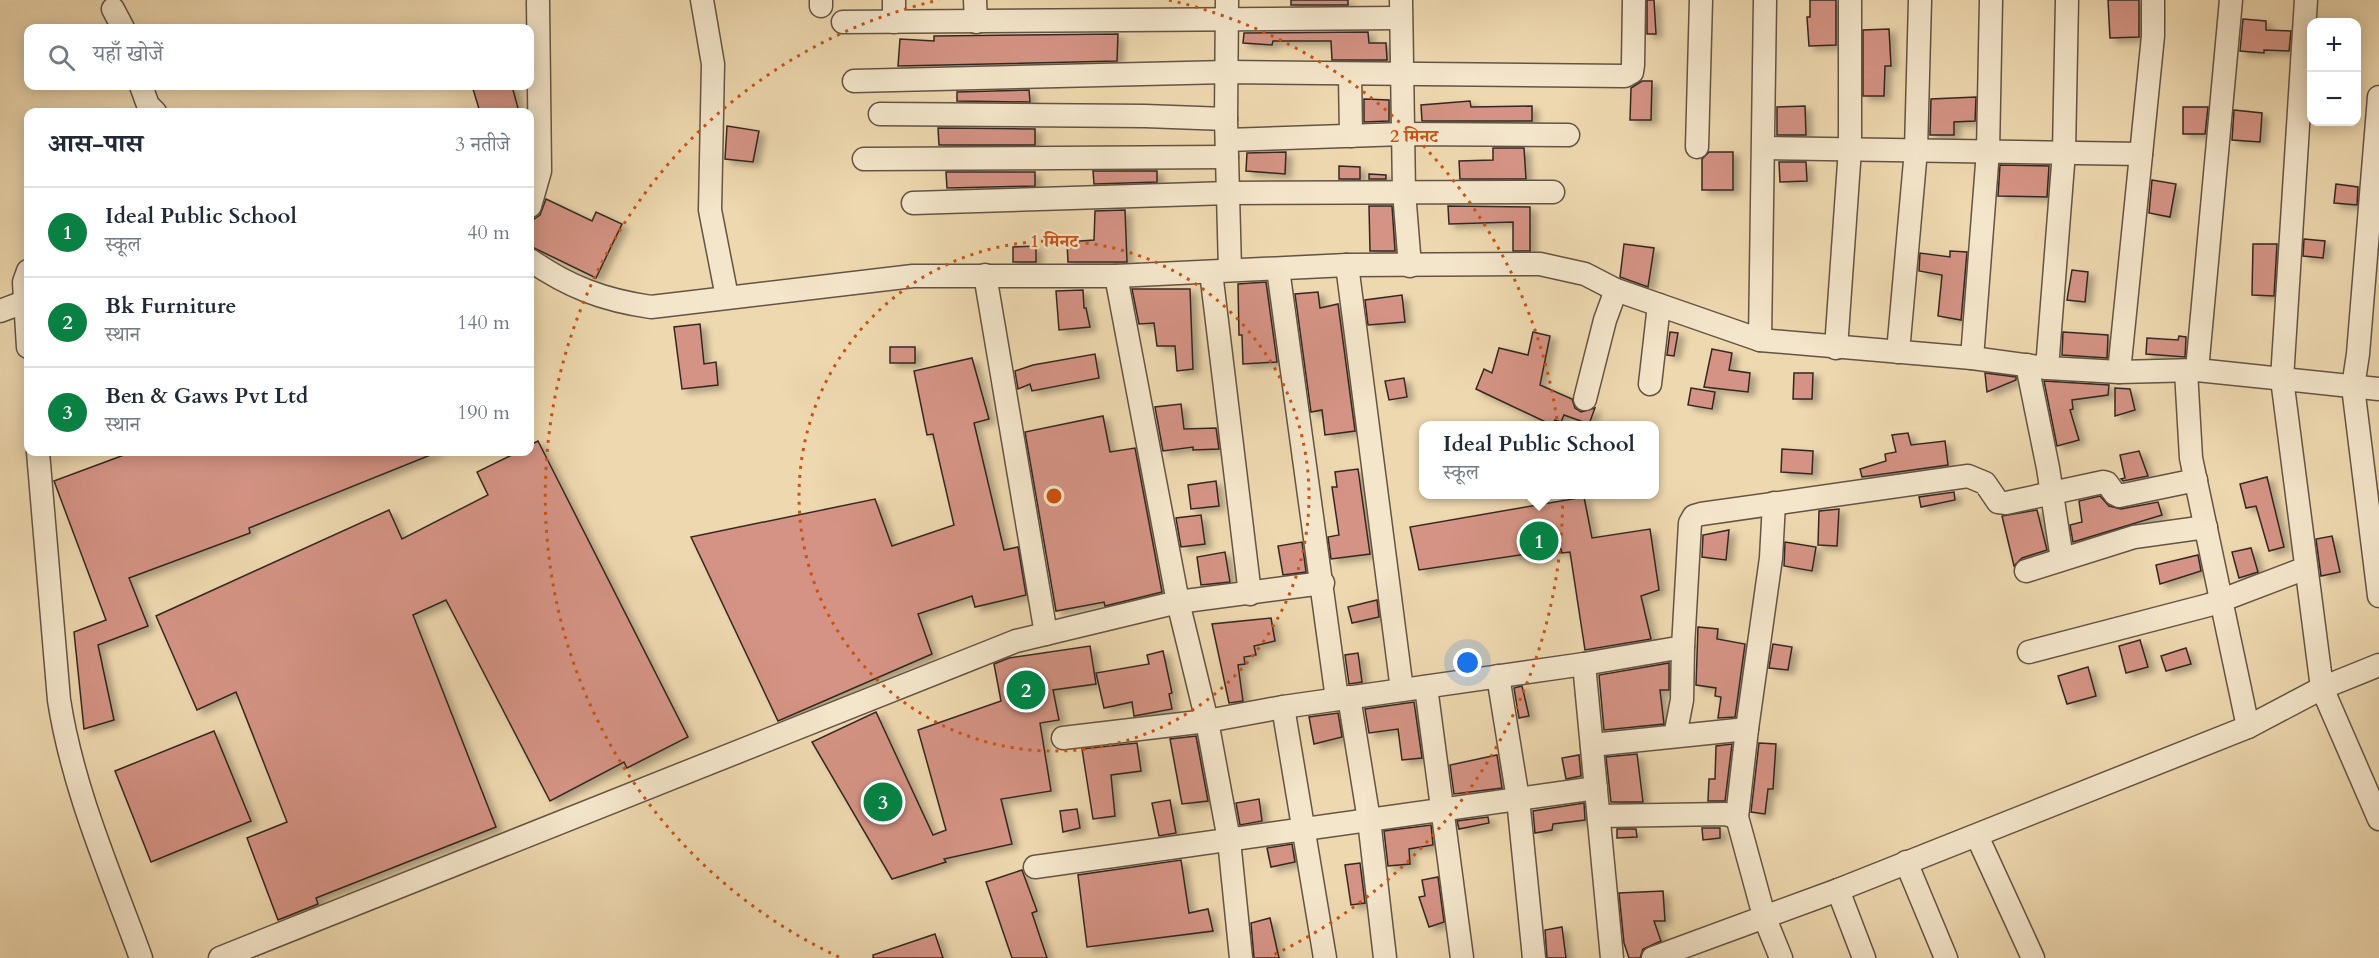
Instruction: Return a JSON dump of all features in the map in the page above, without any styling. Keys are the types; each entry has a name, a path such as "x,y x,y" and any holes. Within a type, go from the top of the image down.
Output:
{"street":[{"path":"702,0 713,64 710,210 727,297"},
{"path":"854,81 1227,72 1625,76 1632,72 1634,65 1634,0"},
{"path":"1697,147 1701,0"},
{"path":"1760,340 1765,148 1765,0"},
{"path":"1836,348 1850,149 1850,0"},
{"path":"1898,352 1917,150 1920,0"},
{"path":"1972,358 1988,152 1991,0"},
{"path":"2062,560 2051,493 2037,366 2064,152 2067,0"},
{"path":"2119,372 2153,36 2153,0"},
{"path":"2231,0 2192,370 2191,458 2248,727"},
{"path":"2306,0 2282,379 2322,688 2379,819"},
{"path":"534,193 540,171 538,2"},
{"path":"843,22 894,11 1400,9 1404,192 1410,266"},
{"path":"1227,10 1229,193 1221,271 1250,594"},
{"path":"1350,74 1351,136"},
{"path":"142,90 151,108"},
{"path":"2379,97 2358,354 2353,387 2379,596"},
{"path":"880,114 1145,116 1227,139"},
{"path":"864,159 1227,139 1404,134 1568,135"},
{"path":"1765,148 2141,154"},
{"path":"914,203 1229,193 1553,192"},
{"path":"534,262 588,294 614,302 651,307 914,276 1116,276 1347,265 1540,264 1585,274 1616,290 1760,340 2119,372 2192,370 2379,389"},
{"path":"1347,265 1402,690"},
{"path":"1278,269 1323,583 1343,698 1370,820 1385,958"},
{"path":"985,275 1046,634"},
{"path":"1116,276 1178,602 1207,721 1229,840 1241,958"},
{"path":"0,311 24,302 24,282"},
{"path":"1585,399 1605,320 1616,290"},
{"path":"1650,384 1659,305"},
{"path":"38,456 59,700 66,740 77,783 141,958"},
{"path":"1675,736 1682,700 1690,523 1694,516 1968,476 1985,483 1998,502 2006,503 2103,482 2108,483 2115,494 2120,496 2196,480"},
{"path":"1774,504 1771,558 1737,817 1764,916 1781,958"},
{"path":"2026,571 2134,537 2206,527"},
{"path":"2029,652 2222,600 2306,568"},
{"path":"220,958 1016,641 1178,602 1323,583"},
{"path":"1063,738 1207,721 1283,707 1584,664 1683,647"},
{"path":"1584,664 1612,958"},
{"path":"1653,958 1838,891 2248,727 2322,688 2379,665"},
{"path":"1498,676 1518,799 1534,958"},
{"path":"1426,687 1440,810 1462,958"},
{"path":"1283,707 1325,958"},
{"path":"1592,745 1747,729"},
{"path":"1035,867 1596,788"},
{"path":"1599,816 1725,814 1737,817"},
{"path":"1977,836 2033,958"},
{"path":"1906,862 1946,958"},
{"path":"1838,891 1864,958"}],"building":[{"path":"1291,0 1348,0 1348,5 1291,5"},
{"path":"1647,0 1654,0 1656,34 1647,34"},
{"path":"1810,0 1836,0 1836,45 1809,46 1807,17 1810,17"},
{"path":"2108,0 2139,0 2139,37 2110,38"},
{"path":"2243,19 2266,21 2266,30 2291,31 2289,51 2264,50 2264,53 2240,51"},
{"path":"1889,29 1891,66 1885,66 1884,96 1863,96 1863,30"},
{"path":"1368,32 1369,43 1386,43 1387,60 1332,60 1331,41 1273,41 1272,45 1243,43 1244,33"},
{"path":"1118,34 1117,61 898,66 900,39 934,41 934,36"},
{"path":"1642,81 1652,81 1651,120 1630,120 1631,88"},
{"path":"473,90 513,90 518,108 479,108"},
{"path":"1029,90 1030,102 957,101 957,92"},
{"path":"1976,97 1975,121 1954,122 1954,135 1930,135 1931,99"},
{"path":"1364,99 1389,100 1389,121 1364,122"},
{"path":"1470,101 1471,107 1532,106 1532,121 1422,121 1421,105"},
{"path":"1805,106 1806,135 1777,135 1777,107"},
{"path":"2183,107 2208,107 2205,134 2183,134"},
{"path":"2234,110 2262,113 2260,142 2232,140"},
{"path":"727,126 759,131 753,162 725,159"},
{"path":"938,128 1035,129 1035,145 939,145"},
{"path":"1493,148 1524,148 1526,179 1460,179 1459,161 1493,160"},
{"path":"1286,152 1285,174 1246,171 1247,153"},
{"path":"1709,152 1733,152 1733,190 1702,190 1702,159"},
{"path":"1779,162 1806,162 1807,181 1780,182"},
{"path":"2000,165 2049,166 2047,197 1998,196"},
{"path":"1339,166 1360,167 1360,179 1339,179"},
{"path":"1093,171 1157,171 1157,182 1094,184"},
{"path":"946,172 1035,172 1035,186 947,188"},
{"path":"1369,174 1386,175 1386,179 1369,179"},
{"path":"2152,180 2176,184 2170,217 2149,213"},
{"path":"2336,184 2358,187 2357,205 2334,203"},
{"path":"546,199 592,221 596,212 622,224 596,278 534,248 534,219 540,215"},
{"path":"1369,206 1392,206 1395,251 1370,251"},
{"path":"1448,206 1530,207 1530,251 1513,251 1513,222 1449,224"},
{"path":"1125,210 1127,262 1068,262 1067,242 1094,240 1095,211"},
{"path":"2304,239 2325,241 2323,258 2303,256"},
{"path":"1624,244 1654,248 1648,287 1620,277"},
{"path":"2253,244 2277,244 2274,296 2252,295"},
{"path":"1036,246 1036,262 1013,262 1013,247"},
{"path":"1950,251 1967,252 1961,320 1938,316 1942,275 1919,271 1920,253 1950,257"},
{"path":"2072,270 2088,272 2085,302 2067,300"},
{"path":"1266,282 1277,362 1243,364 1242,335 1239,335 1238,284"},
{"path":"1132,289 1190,289 1193,369 1177,371 1175,346 1157,346 1154,323 1139,324"},
{"path":"1083,290 1084,308 1086,308 1090,327 1059,330 1056,291"},
{"path":"1318,292 1320,308 1338,304 1355,431 1325,435 1322,410 1311,412 1295,294"},
{"path":"1402,295 1405,322 1368,325 1365,300"},
{"path":"700,324 704,364 716,362 718,385 682,389 674,327"},
{"path":"1533,332 1550,336 1540,385 1572,399 1575,408 1581,412 1595,408 1590,421 1581,421 1564,415 1561,421 1544,421 1476,389 1484,369 1492,373 1499,348 1528,355"},
{"path":"1670,332 1678,333 1674,356 1667,355"},
{"path":"2063,332 2108,335 2107,358 2062,355"},
{"path":"2179,336 2186,337 2185,357 2146,354 2147,338 2178,340"},
{"path":"890,347 915,347 915,363 890,363"},
{"path":"1712,349 1732,353 1729,370 1750,373 1748,392 1704,387"},
{"path":"1095,354 1099,378 1032,391 1030,384 1018,389 1015,371 1033,365"},
{"path":"972,358 989,419 974,423 1004,550 1018,547 1026,595 975,607 972,596 918,614 932,654 778,721 691,537 875,499 892,546 954,525 933,434 927,435 914,371"},
{"path":"1794,373 1813,373 1812,399 1793,399"},
{"path":"1985,373 2016,377 2016,380 1987,392"},
{"path":"1404,378 1407,397 1389,400 1385,381"},
{"path":"2044,381 2109,385 2108,395 2072,400 2073,409 2070,410 2079,440 2057,446"},
{"path":"1691,388 1715,392 1712,409 1688,405"},
{"path":"2115,388 2130,389 2135,410 2115,416"},
{"path":"1181,404 1184,429 1216,428 1219,449 1193,450 1193,447 1163,451 1155,407"},
{"path":"1103,416 1110,452 1135,448 1162,592 1105,606 1104,602 1056,611 1025,432"},
{"path":"1908,433 1911,445 1945,441 1948,465 1862,477 1860,469 1886,461 1885,454 1896,452 1892,435"},
{"path":"538,441 688,737 627,768 624,762 550,801 446,600 413,615 496,827 316,898 318,904 278,920 247,838 287,822 236,692 197,710 156,616 389,510 402,539 488,495 477,472 510,456 534,456 534,443"},
{"path":"1782,449 1813,451 1812,474 1781,472"},
{"path":"2139,451 2148,476 2123,481 2121,479 2125,478 2120,455"},
{"path":"121,456 428,456 249,528 250,533 129,578 148,626 98,645 114,720 84,729 74,632 106,620 54,481"},
{"path":"1358,469 1370,554 1331,559 1328,537 1339,535 1332,487 1337,487 1335,472"},
{"path":"2267,477 2284,547 2269,551 2256,506 2246,508 2240,484"},
{"path":"1216,481 1219,506 1191,509 1188,485"},
{"path":"1954,492 1955,500 1921,507 1919,497"},
{"path":"2100,496 2109,506 2121,509 2158,502 2162,515 2073,542 2070,525 2082,522 2079,501"},
{"path":"1572,499 1584,499 1592,538 1650,529 1659,590 1641,596 1651,639 1585,650 1570,552 1562,553 1561,549 1419,570 1410,527"},
{"path":"1839,509 1837,546 1818,545 1819,511"},
{"path":"2037,510 2047,550 2022,558 2014,566 2002,516"},
{"path":"1201,515 1205,544 1181,547 1176,518"},
{"path":"1729,530 1726,560 1702,557 1703,535"},
{"path":"2332,536 2340,572 2321,576 2316,539"},
{"path":"1302,542 1306,572 1283,575 1278,546"},
{"path":"1785,542 1816,547 1812,571 1784,566"},
{"path":"2251,548 2258,572 2239,578 2232,552"},
{"path":"1225,552 1230,582 1201,585 1197,557"},
{"path":"2198,555 2201,571 2160,584 2156,565"},
{"path":"1377,600 1379,617 1352,623 1348,607"},
{"path":"1271,618 1275,641 1254,646 1256,655 1244,657 1245,664 1238,665 1243,701 1229,703 1212,624"},
{"path":"1698,627 1718,629 1717,639 1745,644 1735,717 1718,718 1721,697 1715,696 1716,688 1696,685"},
{"path":"2140,640 2148,667 2126,673 2119,646"},
{"path":"1773,644 1792,647 1788,670 1769,668"},
{"path":"1090,646 1096,684 1053,690 1059,720 1040,723 1051,791 1001,799 1012,844 944,859 946,862 892,879 812,742 876,712 933,835 946,830 918,730 1001,701 994,664 1009,658"},
{"path":"2186,648 2191,664 2166,671 2161,656"},
{"path":"1163,651 1172,693 1169,694 1172,709 1134,716 1132,702 1104,708 1096,673 1149,664 1147,655"},
{"path":"1358,653 1362,682 1349,684 1345,655"},
{"path":"1669,663 1669,690 1660,690 1664,724 1604,730 1599,675"},
{"path":"2088,667 2096,696 2067,704 2058,676"},
{"path":"1522,686 1529,716 1519,718 1514,688"},
{"path":"1414,702 1422,758 1402,760 1398,729 1369,733 1365,709"},
{"path":"1338,713 1342,737 1314,744 1309,717"},
{"path":"214,731 251,821 151,862 115,771"},
{"path":"1196,736 1208,801 1182,804 1170,739"},
{"path":"1137,743 1141,771 1111,775 1115,816 1093,819 1082,749"},
{"path":"1759,743 1776,744 1773,789 1768,789 1765,814 1751,812"},
{"path":"1732,744 1725,801 1708,801 1709,779 1715,779 1716,746"},
{"path":"1637,754 1643,802 1611,802 1606,757"},
{"path":"1497,755 1502,788 1454,794 1450,765"},
{"path":"1579,755 1581,776 1566,779 1562,758"},
{"path":"1259,799 1262,821 1240,825 1236,803"},
{"path":"1170,800 1176,833 1159,836 1152,803"},
{"path":"1584,803 1585,820 1553,824 1552,830 1535,833 1533,811"},
{"path":"1077,809 1080,828 1063,832 1060,811"},
{"path":"1488,817 1489,823 1459,829 1457,821"},
{"path":"1431,825 1433,845 1409,849 1410,864 1388,866 1384,831"},
{"path":"1702,828 1720,828 1720,838 1703,840"},
{"path":"1617,829 1636,829 1637,837 1617,838"},
{"path":"1292,844 1295,862 1271,867 1267,848"},
{"path":"1181,860 1189,913 1208,909 1213,931 1087,947 1078,875"},
{"path":"1360,863 1365,903 1351,905 1345,865"},
{"path":"1022,870 1037,911 1032,913 1047,958 1012,958 986,882"},
{"path":"1438,877 1444,922 1429,927 1419,897 1425,896 1422,880"},
{"path":"1663,891 1665,921 1654,921 1661,941 1643,949 1640,958 1629,958 1624,943 1619,893"},
{"path":"1270,918 1279,958 1254,958 1251,923"},
{"path":"1562,927 1566,958 1547,958 1545,930"},
{"path":"935,934 943,958 873,958 873,955"}],"place":[{"name":"Ideal Public School","path":"1539,541"},
{"name":"Bk Furniture","path":"1026,690"},
{"name":"Ben & Gaws Pvt Ltd","path":"883,802"}]}
